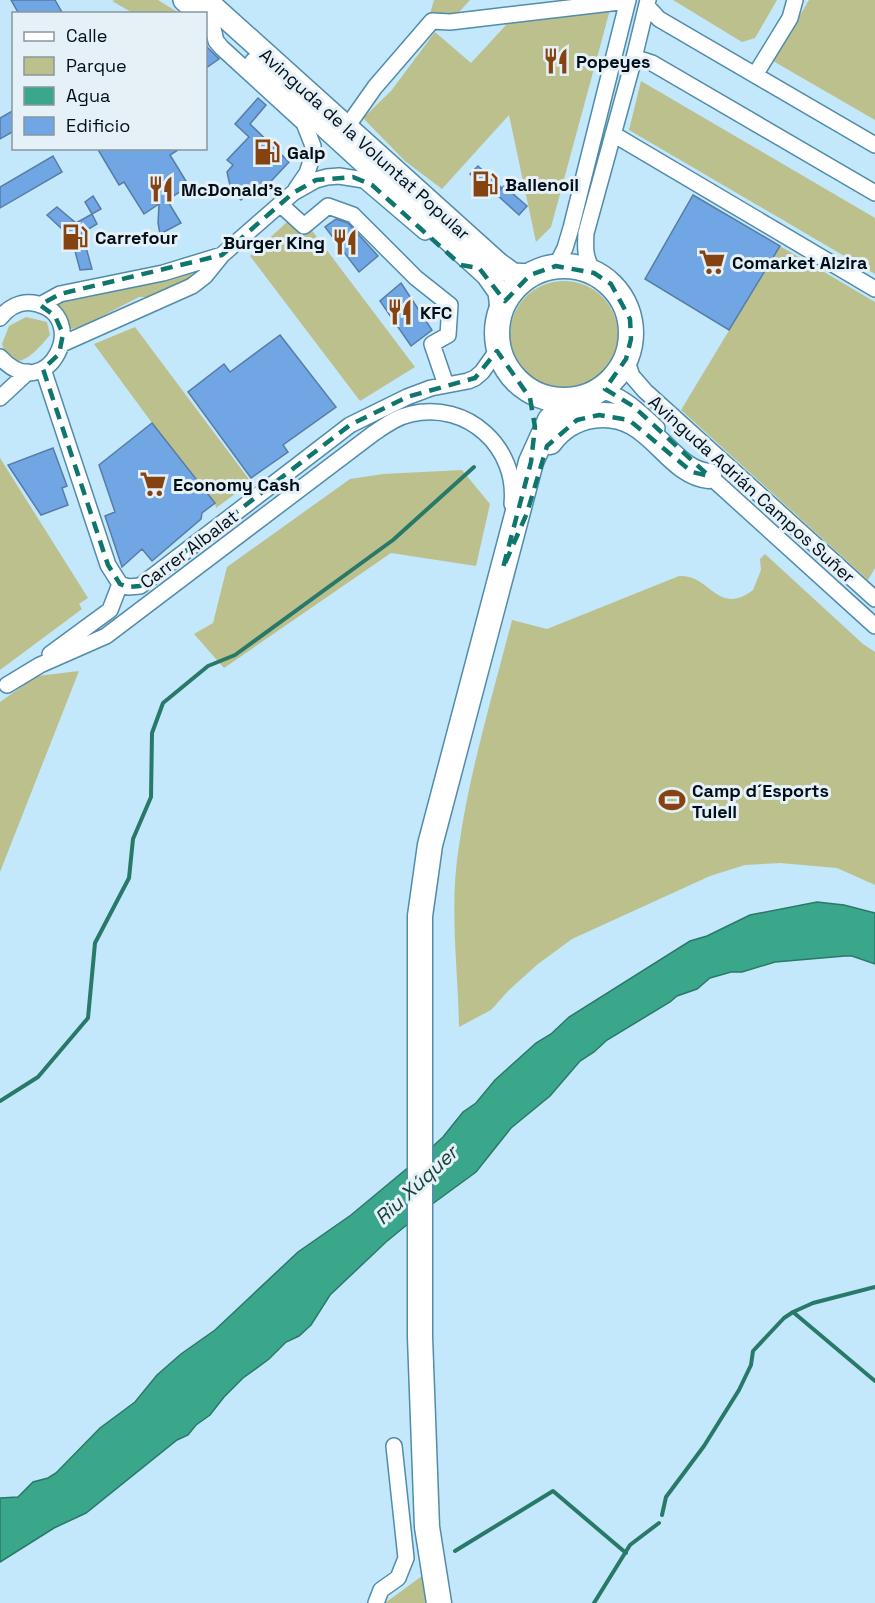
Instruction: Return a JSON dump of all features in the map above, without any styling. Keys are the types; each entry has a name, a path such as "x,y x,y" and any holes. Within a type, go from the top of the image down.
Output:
{"main road":[{"name":"Avinguda de la Voluntat Popular","path":"184,0 213,15 498,263 513,274 530,275"},
{"name":"Avinguda de la Voluntat Popular","path":"206,0 213,15 494,282 499,292 501,310"},
{"path":"531,462 550,420 575,399 598,390 615,377 626,359 631,339 630,319 623,300 611,284 594,273 576,267 556,266 530,275 513,290 501,310 498,329 500,348 509,368 524,385 543,396 575,399"},
{"path":"439,1603 428,1527 420,1337 418,1006 420,916 430,845 531,462 535,427 534,410 524,385"},
{"path":"503,568 527,513 547,446 555,434 577,420 599,415 629,420 644,429 692,471 709,476"}],"street":[{"path":"755,75 790,18 795,0"},
{"path":"351,121 375,87 432,21 450,22 628,1 571,228 556,266"},
{"path":"647,3 659,19 875,145"},
{"path":"594,273 585,251 586,233 633,63 647,3"},
{"name":"Avinguda de la Voluntat Popular","path":"213,15 216,41 304,123 313,146 312,158 307,173 293,193"},
{"path":"633,63 643,60 652,63 875,193"},
{"path":"613,134 875,288"},
{"name":"Avinguda de la Voluntat Popular","path":"293,193 316,180 327,177 339,176 364,180 461,265 479,268"},
{"path":"62,344 192,286 205,276 222,255 293,193"},
{"path":"280,204 304,226 328,206 353,215 416,278 450,305 448,335 432,344 446,385"},
{"path":"40,305 60,294 163,273 222,255"},
{"path":"0,318 8,309 17,305 27,303 40,305 48,309 60,324 62,344 59,354 44,369 28,372 17,370 7,365 0,357"},
{"name":"Carrer Albalat","path":"4,688 110,610 120,584 128,587 140,586 350,424 400,400 475,378 500,348"},
{"name":"Avinguda Adrián Campos Suñer","path":"626,359 632,376 645,391 875,598"},
{"path":"44,369 108,565 120,584"},
{"path":"0,398 28,372"},
{"name":"Avinguda Adrián Campos Suñer","path":"598,390 614,393 628,402 875,626"},
{"name":"Carrer Albalat","path":"4,688 40,665 106,636 374,432 399,418 428,411 452,414 482,429 498,446 509,470 513,501 500,554 485,635"},
{"path":"376,1603 381,1590 398,1578 406,1558 394,1446"}],"highlighted area":[{"path":"353,177 372,185 461,265 479,268 505,301 530,275 556,266 594,273 611,284 630,319 631,339 626,359 605,389 633,406 709,476 692,472 629,420 599,415 577,420 547,446 527,513 503,568 531,462 535,427 530,398 497,351 475,378 407,397 350,425 140,586 128,587 120,584 108,565 56,411 43,369 59,354 63,334 55,316 40,305 60,294 222,255 293,193 316,180"}],"green space":[{"path":"158,0 177,12 131,12 112,1"},
{"path":"434,0 470,0 450,22 442,22 430,14"},
{"path":"673,0 777,0 755,38 742,42"},
{"path":"809,0 875,0 875,120 773,61"},
{"path":"611,6 551,227 536,242 509,115 442,189 405,161 363,118 391,91 435,32 471,63 506,25 499,16"},
{"path":"641,81 875,218 875,274 629,130"},
{"path":"298,212 415,367 360,401 250,256"},
{"path":"780,246 875,302 875,568 868,580 681,410"},
{"path":"203,264 205,271 160,297 139,297 83,326 67,330 55,303"},
{"path":"564,281 585,285 602,297 614,314 618,335 614,356 602,373 585,385 564,389 543,385 526,373 514,356 510,335 514,314 526,297 543,285"},
{"path":"26,317 47,322 50,335 31,355 19,361 13,361 7,356 2,344 9,326"},
{"path":"135,327 251,482 216,508 215,503 94,344"},
{"path":"0,458 88,598 79,604 82,609 0,670"},
{"path":"462,470 490,504 476,566 391,553 224,668 194,634 213,623 227,567 350,479 383,474"},
{"name":"Camp d´Esports Tulell","path":"765,554 863,644 875,652 875,885 837,868 780,863 745,865 710,876 572,939 538,964 491,1010 459,1027 454,914 456,869 476,760 512,620 547,629 679,576 699,581 722,597 731,599 741,597 753,590 761,570 760,559"},
{"path":"79,671 0,872 0,702 37,676"},
{"path":"422,1576 427,1603 385,1603"}],"water":[{"name":"Riu Xúquer","path":"817,902 844,905 875,913 875,964 852,956 845,956 775,962 742,972 731,972 710,978 697,989 677,996 607,1040 580,1061 550,1096 511,1128 476,1172 386,1242 330,1295 311,1325 299,1336 286,1342 269,1359 243,1378 210,1415 196,1425 188,1435 177,1440 86,1513 54,1528 0,1562 0,1498 18,1497 33,1482 56,1473 100,1428 135,1402 157,1375 181,1354 215,1330 298,1252 351,1215 422,1156 443,1137 463,1112 476,1103 495,1080 536,1043 551,1034 569,1017 690,941 707,936 750,915"}],"building":[{"path":"11,0 55,0 62,12 18,12"},
{"path":"207,47 219,59 207,67"},
{"path":"258,98 266,105 250,124 289,162 261,192 255,186 241,200 231,190 227,172 233,165 227,160 249,137 235,124"},
{"path":"12,111 12,132 0,139 0,118"},
{"path":"98,150 178,150 170,155 189,186 167,200 181,223 160,234 159,204 144,214 124,182 119,185"},
{"path":"53,156 62,172 0,208 0,187"},
{"path":"478,166 501,187 493,195 470,174"},
{"path":"504,186 527,206 519,215 496,194"},
{"name":"Comarket Alzira","path":"693,195 780,246 729,330 645,279"},
{"path":"93,196 101,209 92,214 85,202"},
{"name":"Carrefour","path":"57,207 76,223 92,214 97,224 82,233 92,269 80,270 75,251 62,229 47,215"},
{"path":"336,219 348,223 378,256 359,272 325,227"},
{"path":"401,283 432,330 411,346 380,301"},
{"path":"280,335 336,407 283,445 288,452 251,478 188,392 224,364 230,372"},
{"name":"Economy Cash","path":"152,423 215,503 202,513 201,519 152,561 142,549 122,567 105,516 115,512 99,465"},
{"path":"53,448 67,486 62,488 68,505 41,515 8,465"}],"waterway":[{"path":"0,1101 38,1077 88,1018 95,943 129,878 133,839 151,797 152,733 163,703 208,666 235,655 393,540 474,467"},
{"path":"662,1515 666,1497 704,1446 739,1390 751,1365 753,1351 784,1318 793,1312 813,1303 875,1287"},
{"path":"793,1312 875,1381"},
{"path":"455,1551 553,1491 626,1553"},
{"path":"594,1603 630,1545 659,1523"}],"place":[{"name":"Popeyes","path":"556,61"},
{"name":"Galp","path":"267,152"},
{"name":"Ballenoil","path":"485,184"},
{"name":"McDonald's","path":"161,189"},
{"name":"Carrefour","path":"75,237"},
{"name":"Burger King","path":"345,242"},
{"name":"Comarket Alzira","path":"712,262"},
{"name":"KFC","path":"400,312"},
{"name":"Economy Cash","path":"153,484"},
{"name":"Camp d´Esports Tulell","path":"672,800"}]}
